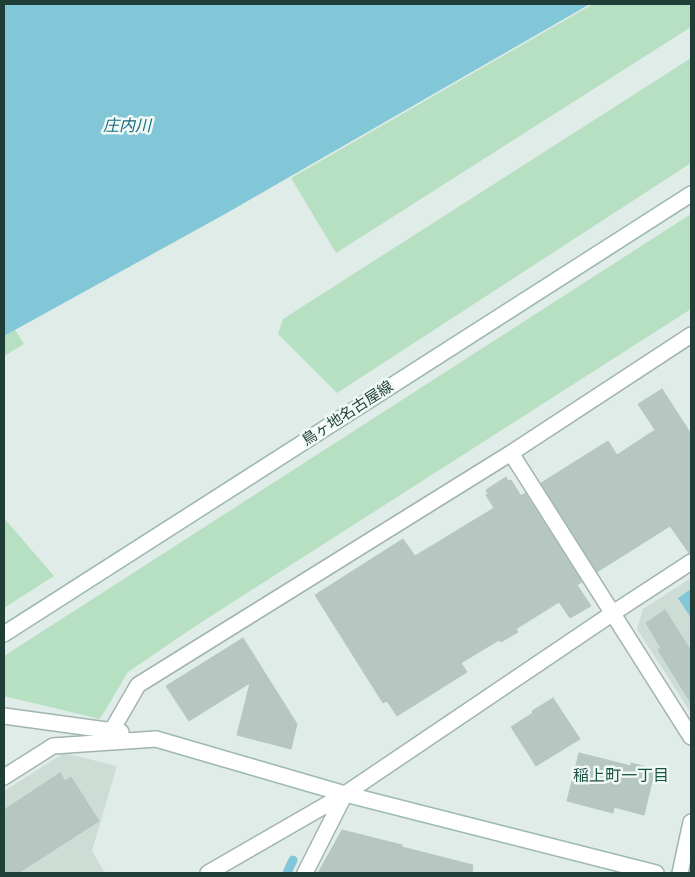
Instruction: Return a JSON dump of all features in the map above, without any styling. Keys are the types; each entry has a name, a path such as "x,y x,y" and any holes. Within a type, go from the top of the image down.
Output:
{"street":[{"name":"鳥ヶ地名古屋線","path":"4,634 691,194"},
{"path":"112,730 138,685 511,453 691,335"},
{"path":"511,453 691,737"},
{"path":"208,873 345,794 691,562"},
{"path":"4,716 112,730 156,739 345,794 656,873"},
{"path":"4,777 53,746 156,739"},
{"path":"305,873 345,794"},
{"path":"680,873 691,822"}],"shaded area":[{"path":"691,578 691,713 637,629 643,609"},
{"path":"64,753 117,766 92,851 105,873 4,873 4,791"}],"green space":[{"path":"593,4 691,4 691,27 336,253 291,178"},
{"path":"691,58 691,163 337,393 278,334 283,319"},
{"path":"691,214 691,309 197,625 128,672 100,719 4,696 4,656"},
{"path":"15,330 24,344 4,356 4,336"},
{"path":"4,518 54,576 4,608"}],"water":[{"name":"庄内川","path":"4,4 590,4 225,214 4,336"},
{"path":"691,589 691,618 678,598"}],"building":[{"path":"662,389 691,434 691,553 689,553 670,526 597,572 541,483 608,441 617,455 655,430 638,404"},
{"path":"506,477 508,481 511,480 521,496 525,493 582,582 577,585 591,606 570,618 559,602 516,629 518,632 501,642 499,640 461,663 467,672 397,716 387,701 383,703 315,595 403,539 415,556 494,508 486,495 488,494 486,490"},
{"path":"665,610 691,651 691,703 658,650 661,648 646,623"},
{"path":"243,638 297,724 291,749 237,735 250,683 189,721 166,686"},
{"path":"553,698 580,739 536,766 511,727"},
{"path":"579,753 631,766 631,763 655,769 644,815 614,807 613,813 567,801"},
{"path":"60,773 65,781 71,777 99,821 18,873 4,873 4,810"},
{"path":"342,830 473,865 472,873 318,873"}],"waterway":[{"path":"287,873 293,860"}],"district":[{"name":"稲上町一丁目","path":"621,777"}]}
